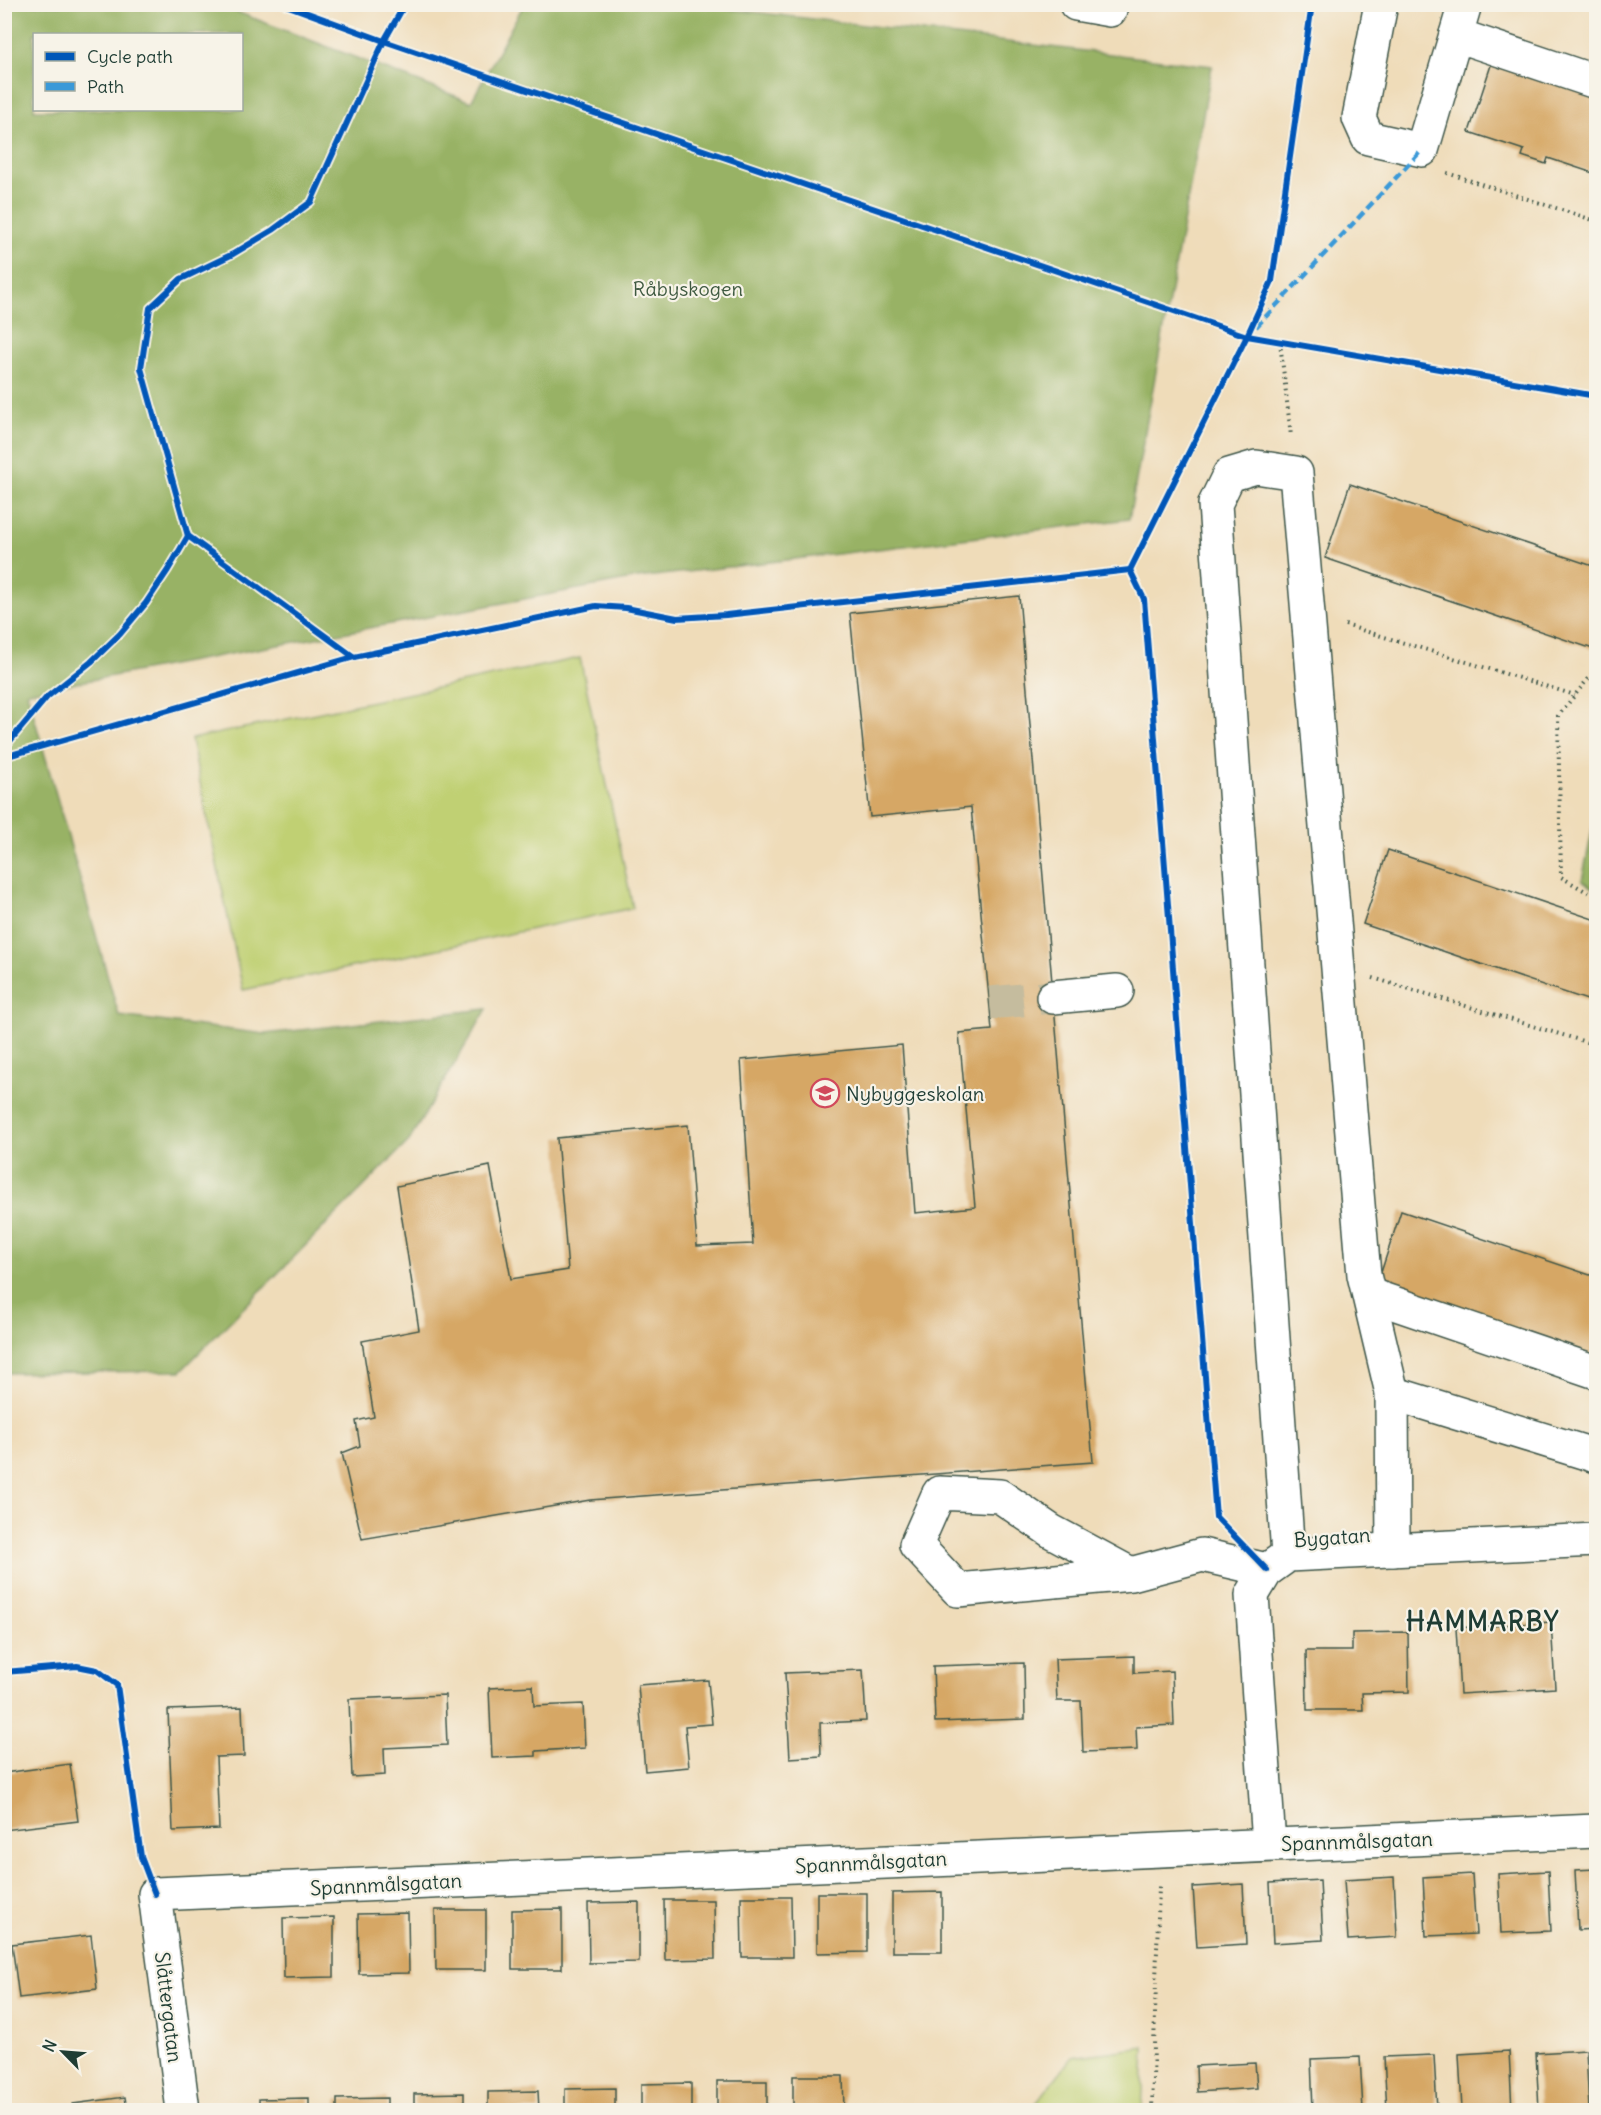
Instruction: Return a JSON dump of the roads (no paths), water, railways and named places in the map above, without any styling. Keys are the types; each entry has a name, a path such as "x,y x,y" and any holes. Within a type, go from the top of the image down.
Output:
{"street":[{"path":"1076,4 1110,9"},
{"path":"1381,4 1359,118 1368,138 1422,150 1461,20 1596,82"},
{"path":"1269,1845 1252,1595 1278,1562 1215,504 1229,475 1256,467 1296,473 1364,1275 1392,1393 1392,1550"},
{"path":"1053,997 1117,991"},
{"path":"1370,1295 1596,1372"},
{"path":"1392,1393 1596,1456"},
{"name":"Bygatan","path":"1131,1574 1051,1531 1000,1496 939,1493 915,1545 958,1590 1131,1574 1202,1555 1278,1562 1392,1550 1596,1540"},
{"name":"Spannmålsgatan","path":"156,1903 155,1894 1596,1831"},
{"name":"Slåttergatan","path":"156,1903 183,2110"}],"tunnel":[{"path":"990,1003 1053,997"}],"place":[{"name":"Nybyggeskolan","path":"825,1093"}],"district":[{"name":"HAMMARBY","path":"1483,1621"}],"park label":[{"name":"Råbyskogen","path":"688,288"}]}
